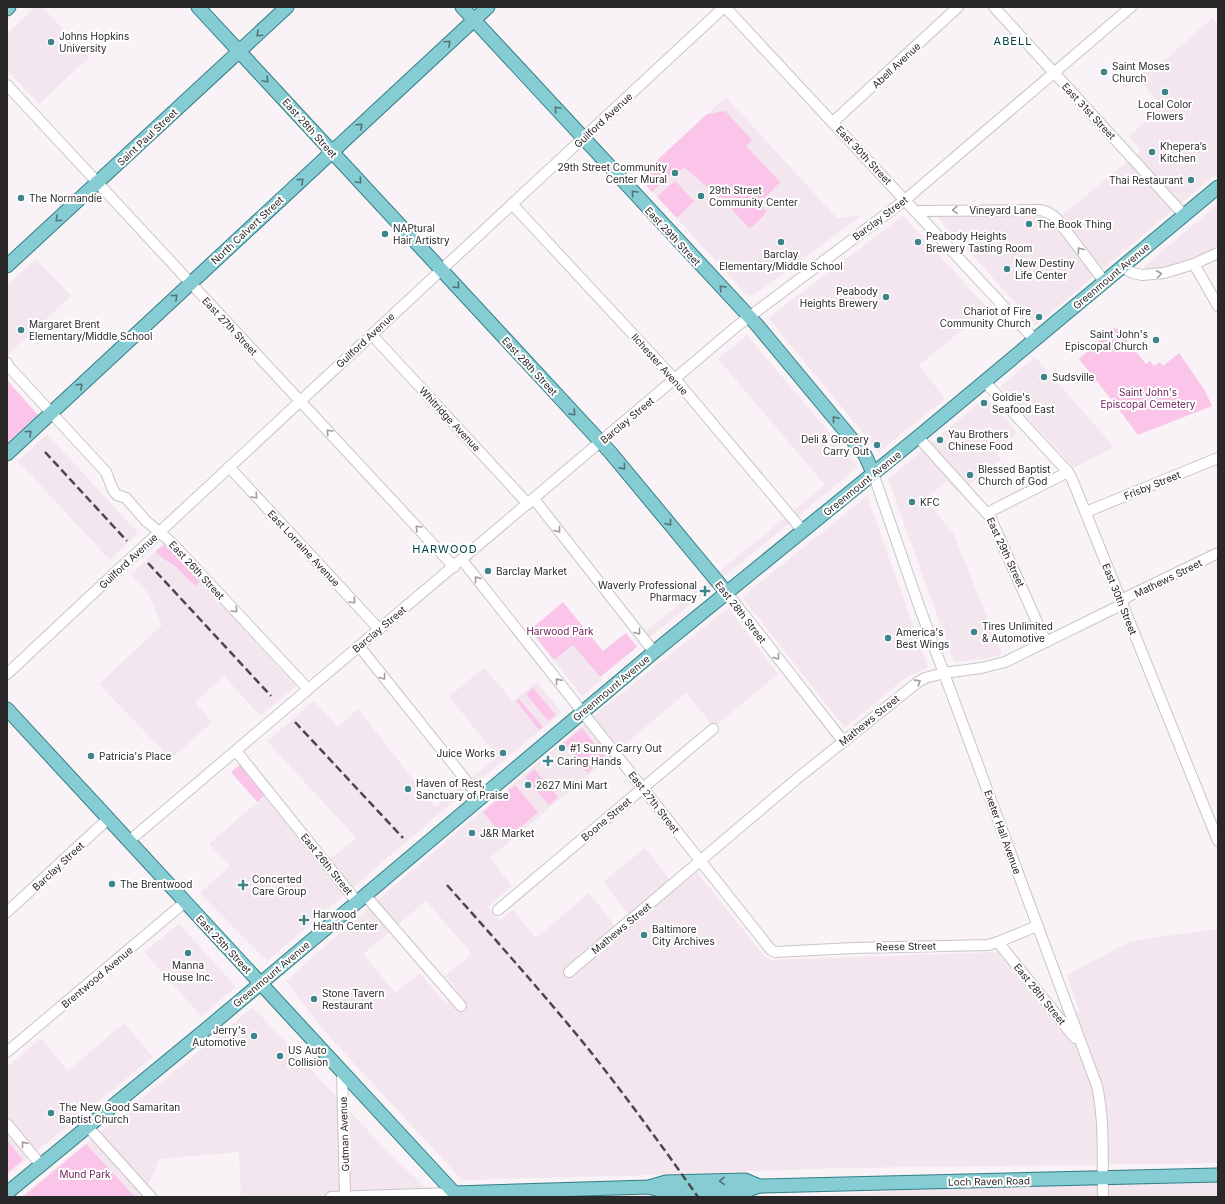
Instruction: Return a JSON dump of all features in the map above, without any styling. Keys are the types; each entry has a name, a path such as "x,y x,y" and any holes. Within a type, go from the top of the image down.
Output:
{"main road":[{"name":"East 28th Street","path":"198,7 601,442 726,593"},
{"name":"Saint Paul Street","path":"7,266 287,7"},
{"name":"East 29th Street","path":"462,7 772,343 865,455 873,473"},
{"name":"North Calvert Street","path":"7,454 488,7"},
{"name":"Greenmount Avenue","path":"7,1193 260,983 582,711 918,437 1218,187"},
{"name":"East 25th Street","path":"7,709 456,1195"},
{"name":"Loch Raven Road","path":"456,1195 649,1187 667,1192 746,1191 759,1186 1218,1174"}],"street":[{"name":"East 30th Street","path":"725,7 1034,339"},
{"name":"Guilford Avenue","path":"7,674 725,7"},
{"name":"Abell Avenue","path":"833,122 958,7"},
{"name":"East 31st Street","path":"994,7 1184,215"},
{"name":"Barclay Street","path":"129,841 749,317 906,200 1131,7"},
{"name":"East 27th Street","path":"7,85 454,567"},
{"name":"Ilchester Avenue","path":"512,204 675,379 803,531"},
{"name":"Vineyard Lane","path":"916,211 1046,211 1057,219 1104,281"},
{"path":"1122,267 1133,273 1142,275 1164,273 1194,264 1218,253"},
{"path":"1194,264 1218,306"},
{"name":"Whitridge Avenue","path":"372,335 531,502 654,652"},
{"name":"East 26th Street","path":"7,363 9,367 106,472 113,490 117,495 126,498 146,521 171,542 308,689"},
{"name":"East 30th Street","path":"984,381 1068,472 1086,512 1121,604 1216,828 1218,841"},
{"name":"East 29th Street","path":"918,437 987,513 1046,642"},
{"name":"Frisby Street","path":"1086,512 1218,458"},
{"name":"East Lorraine Avenue","path":"229,467 379,629"},
{"path":"987,513 1068,472"},
{"name":"Exeter Hall Avenue","path":"873,473 944,673 1097,1086 1101,1103 1103,1197"},
{"name":"Mathews Street","path":"569,972 843,741 918,682 925,678 944,673 998,665 1010,660 1113,610 1128,597 1218,553"},
{"name":"East 27th Street","path":"462,560 771,950"},
{"name":"East 28th Street","path":"726,593 843,741"},
{"path":"359,646 480,798"},
{"name":"Boone Street","path":"498,910 714,729"},
{"name":"East 26th Street","path":"236,751 361,898 462,1006"},
{"name":"Barclay Street","path":"7,912 108,819"},
{"name":"Brentwood Avenue","path":"7,1052 185,902"},
{"name":"Reese Street","path":"771,950 775,952 853,948 988,945 1037,926"},
{"name":"East 28th Street","path":"998,942 1081,1046"},
{"name":"Gutman Avenue","path":"342,1071 345,1196"},
{"path":"7,1124 41,1165"},
{"path":"88,1127 151,1197"},
{"name":"Loch Raven Road","path":"331,1197 456,1195"}],"shaded area":[{"path":"35,7 42,7 89,57 39,104 7,70 7,34"},
{"path":"1212,18 1218,24 1218,172 1036,325 938,218 938,216 1048,217 1053,223 1141,150 1129,136 1163,107 1137,78 1150,66 1154,70"},
{"path":"726,97 837,218 862,215 754,295 747,295 639,177"},
{"path":"1218,204 1218,248 1173,268 1148,271 1144,267"},
{"path":"903,216 988,309 919,365 945,399 879,452 768,318"},
{"name":"Margaret Brent Elementary/Middle School","path":"36,259 71,296 7,355 7,286"},
{"path":"747,335 858,467 649,638 645,632 825,485 718,359"},
{"path":"1035,357 1114,447 1074,468 1001,388 1001,386"},
{"path":"986,397 1017,432 997,452 1001,460 958,493 947,481 925,499 953,533 1002,654 984,659 954,662 888,479"},
{"path":"47,434 138,533 110,560 18,461"},
{"path":"867,496 928,667 905,678 845,728 742,597"},
{"path":"155,552 174,565 195,586 200,582 296,686 260,716 224,676 195,702 212,722 171,759 99,684 162,625 147,592 131,575"},
{"path":"728,608 778,674 714,727 686,693 490,858 512,886 488,907 500,921 513,910 536,938 589,893 621,933 635,922 603,882 645,848 677,888 697,872 764,956 771,960 998,952 1053,1022 1080,1012 1067,975 1131,941 1218,929 1218,1163 838,1168 657,1175 462,1180 327,1034 286,981 343,930 582,725","holes":["426,901 472,954 445,976 459,993 446,1004 420,973 395,993 363,954"]},
{"path":"573,645 602,680 582,696 554,660"},
{"path":"484,668 513,701 537,682 562,712 440,813 267,961 200,893 230,866 209,844 267,794 324,864 356,838 267,741 314,701 338,727 358,709 435,807 497,757 449,696"},
{"path":"179,924 236,987 201,1016 144,952"},
{"path":"253,1007 385,1149 435,1197 241,1197 239,1152 159,1159 146,1191 153,1197 21,1197"},
{"path":"124,1023 153,1057 7,1175 7,1067 41,1038 68,1071"},
{"path":"1218,1175 1218,1197 794,1197 1102,1179"},
{"path":"644,1189 759,1197 520,1197"}],"green space":[{"path":"725,111 752,140 746,146 780,182 760,203 766,211 765,214 752,227 749,228 725,202 684,167 678,173 672,173 652,192 639,177 707,114"},
{"path":"675,181 694,201 677,218 657,197"},
{"name":"Saint John's Episcopal Cemetery","path":"1114,328 1117,329 1146,364 1150,361 1154,366 1160,362 1163,366 1179,353 1204,389 1212,406 1138,435 1079,359"},
{"path":"7,380 38,415 7,443"},
{"path":"164,544 200,582 195,586 174,565 155,552"},
{"name":"Harwood Park","path":"563,602 603,651 626,633 637,647 600,677 573,645 554,660 530,630"},
{"path":"533,688 556,715 548,721 526,694"},
{"path":"519,699 543,727 539,730 516,701"},
{"path":"582,728 605,757 587,773 564,743"},
{"path":"241,764 267,794 257,802 231,772"},
{"path":"534,769 558,797 549,805 525,777"},
{"path":"515,785 538,812 506,840 483,812"},
{"path":"7,1140 23,1160 7,1173"},
{"name":"Mund Park","path":"86,1144 135,1197 23,1197"}],"railway":[{"path":"45,452 127,541"},
{"path":"148,563 271,696"},
{"path":"295,722 403,838"},
{"path":"447,885 535,985 586,1046 615,1083 698,1197"}],"place":[{"name":"Johns Hopkins University","path":"51,42"},
{"name":"Saint Moses Church","path":"1104,72"},
{"name":"Local Color Flowers","path":"1165,92"},
{"name":"Khepera’s Kitchen","path":"1152,152"},
{"name":"29th Street Community Center Mural","path":"675,173"},
{"name":"Thai Restaurant","path":"1191,180"},
{"name":"29th Street Community Center","path":"701,196"},
{"name":"The Normandie","path":"21,198"},
{"name":"The Book Thing","path":"1029,224"},
{"name":"NAPtural Hair Artistry","path":"385,234"},
{"name":"Barclay Elementary/Middle School","path":"781,242"},
{"name":"Peabody Heights Brewery Tasting Room","path":"918,242"},
{"name":"New Destiny Life Center","path":"1007,269"},
{"name":"Peabody Heights Brewery","path":"886,297"},
{"name":"Chariot of Fire Community Church","path":"1039,317"},
{"name":"Margaret Brent Elementary/Middle School","path":"21,330"},
{"name":"Saint John's Episcopal Church","path":"1156,340"},
{"name":"Sudsville","path":"1044,377"},
{"name":"Goldie's Seafood East","path":"984,403"},
{"name":"Yau Brothers Chinese Food","path":"940,440"},
{"name":"Deli & Grocery Carry Out","path":"877,445"},
{"name":"Blessed Baptist Church of God","path":"970,475"},
{"name":"KFC","path":"912,502"},
{"name":"Barclay Market","path":"488,571"},
{"name":"Waverly Professional Pharmacy","path":"705,591"},
{"name":"Tires Unlimited & Automotive","path":"974,632"},
{"name":"America's Best Wings","path":"888,638"},
{"name":"#1 Sunny Carry Out","path":"562,748"},
{"name":"Juice Works","path":"503,753"},
{"name":"Patricia's Place","path":"91,756"},
{"name":"Caring Hands","path":"548,761"},
{"name":"2627 Mini Mart","path":"528,785"},
{"name":"Haven of Rest, Sanctuary of Praise","path":"408,789"},
{"name":"J&R Market","path":"472,833"},
{"name":"The Brentwood","path":"112,884"},
{"name":"Concerted Care Group","path":"243,885"},
{"name":"Harwood Health Center","path":"304,920"},
{"name":"Baltimore City Archives","path":"644,935"},
{"name":"Manna House Inc.","path":"188,953"},
{"name":"Stone Tavern Restaurant","path":"314,999"},
{"name":"Jerry's Automotive","path":"254,1036"},
{"name":"US Auto Collision","path":"280,1056"},
{"name":"The New Good Samaritan Baptist Church","path":"51,1113"}],"district":[{"name":"ABELL","path":"1013,41"},
{"name":"HARWOOD","path":"445,549"}]}
